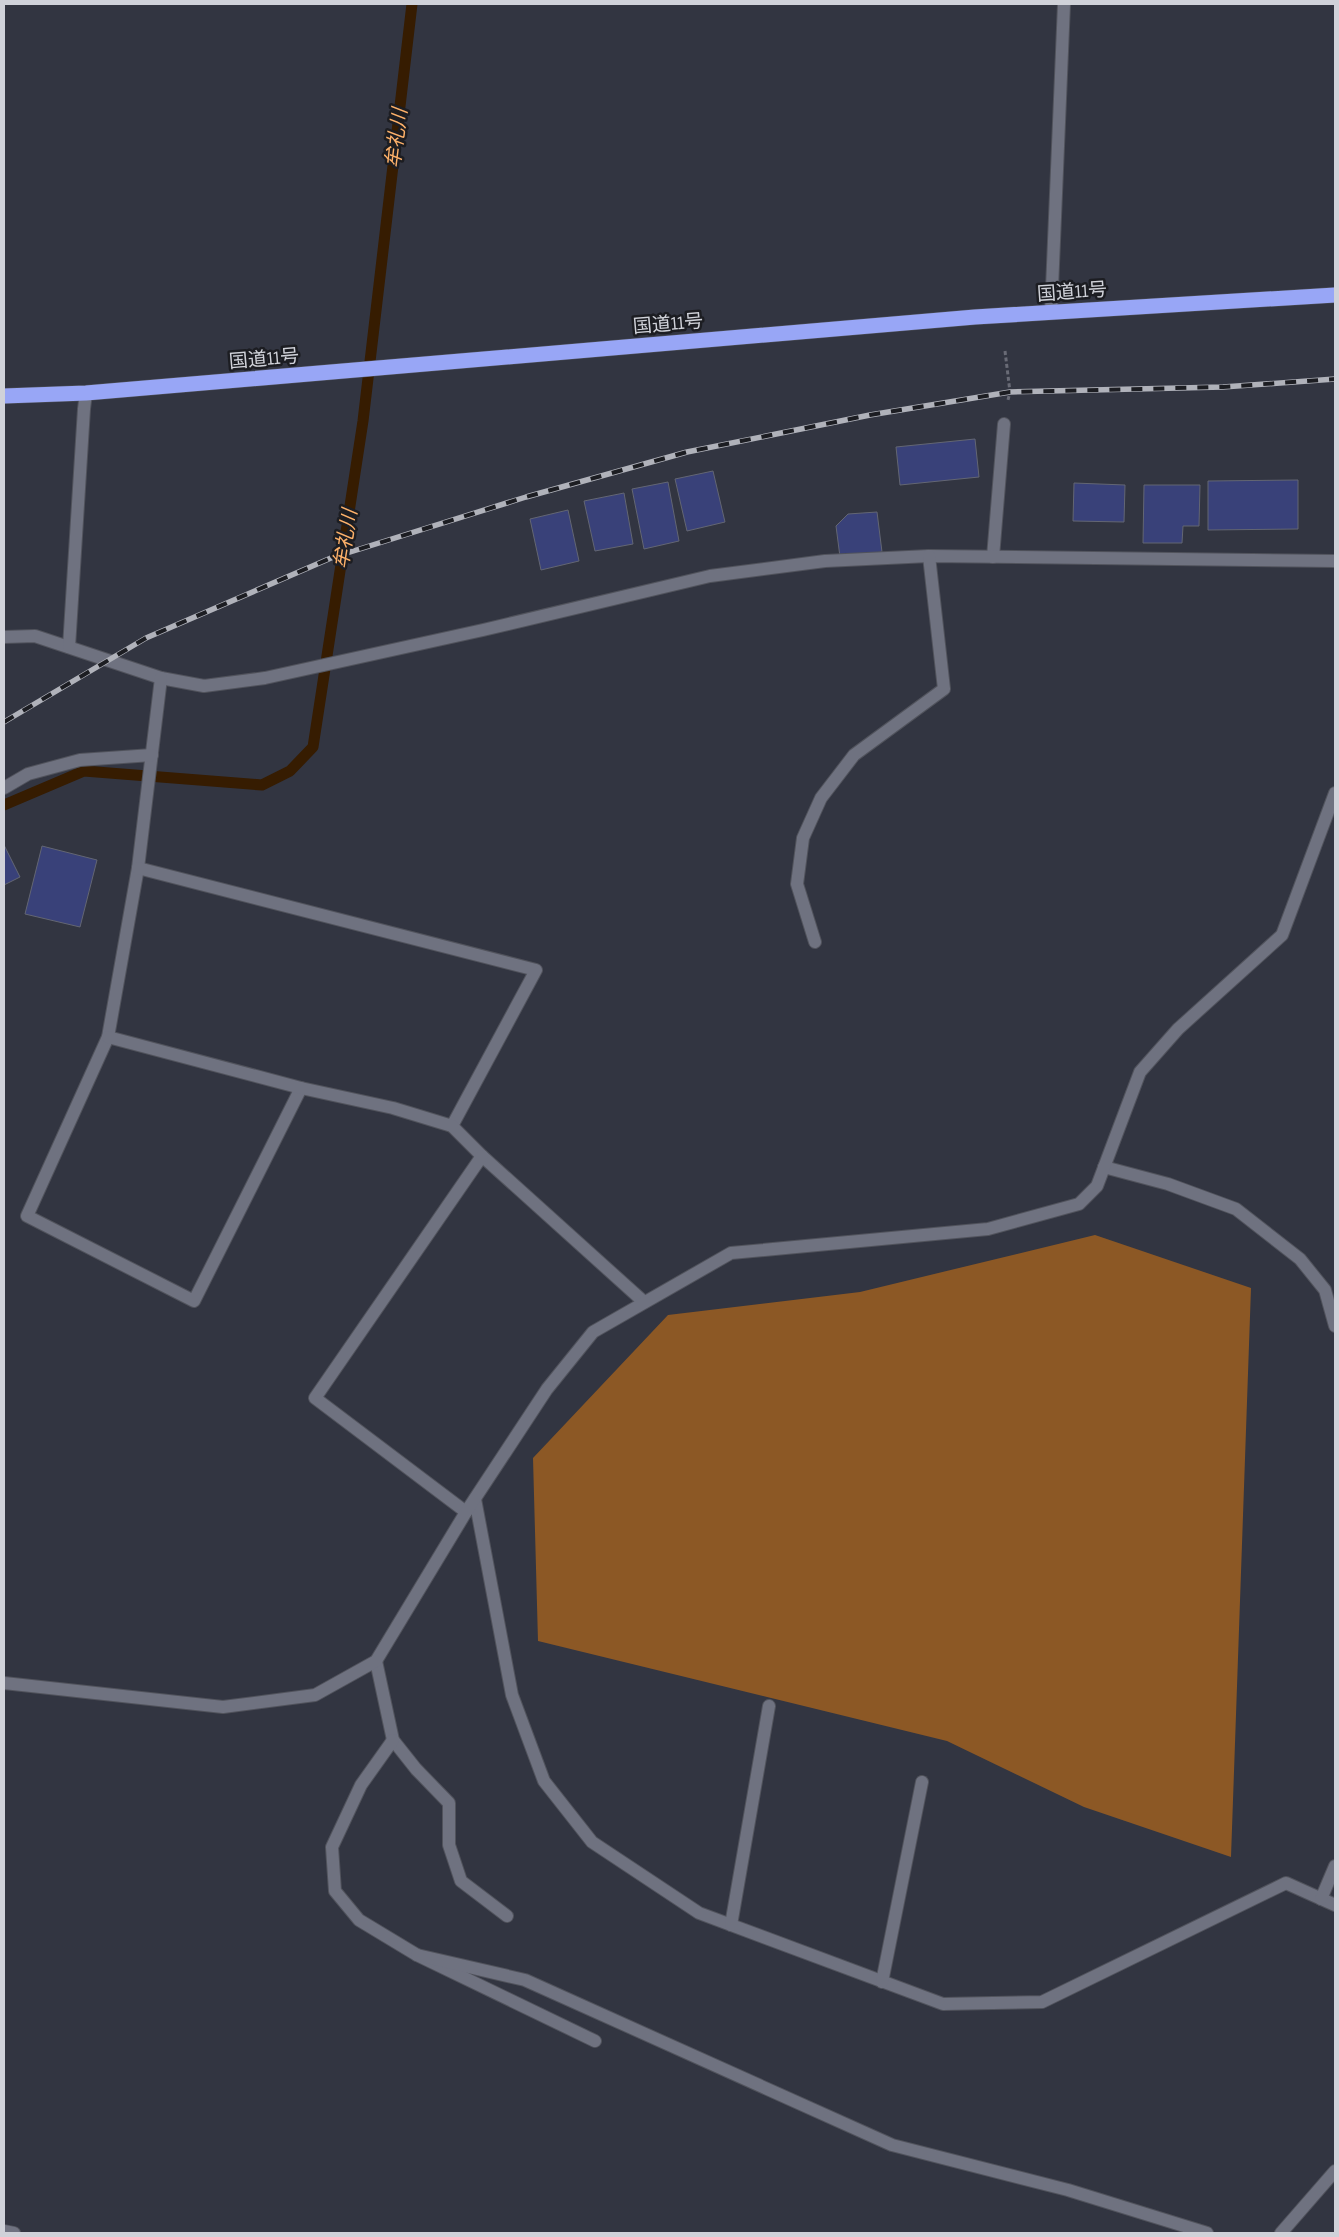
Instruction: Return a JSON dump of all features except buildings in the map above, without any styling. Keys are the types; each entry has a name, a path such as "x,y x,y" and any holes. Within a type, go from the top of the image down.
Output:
{"highway":[{"name":"国道11号","path":"4,396 86,393 1051,312 1335,296"}],"street":[{"path":"1051,312 1064,4"},
{"path":"69,647 86,393"},
{"path":"994,556 1004,424"},
{"path":"4,636 35,636 161,678 204,686 265,678 710,576 825,561 929,556 1335,561"},
{"path":"815,942 797,884 803,838 821,798 854,755 944,689 929,556"},
{"path":"161,678 138,868 108,1037 27,1216 194,1301 301,1088"},
{"path":"4,788 28,774 80,760 151,759"},
{"path":"4,1683 223,1707 315,1695 376,1662 475,1498 547,1389 593,1332 731,1253 988,1229 1079,1204 1097,1186 1140,1072 1178,1029 1282,935 1335,793"},
{"path":"138,868 536,970 452,1126"},
{"path":"108,1037 301,1088 393,1108 452,1126 482,1156 644,1302"},
{"path":"466,1512 316,1398 482,1156"},
{"path":"1104,1167 1168,1184 1236,1209 1300,1259 1325,1290 1335,1326"},
{"path":"475,1498 512,1695 544,1781 592,1842 699,1914 943,2004 1042,2002 1286,1883 1335,1905"},
{"path":"376,1662 393,1740 416,1769 449,1803 449,1845 461,1881 507,1916"},
{"path":"731,1925 768,1706"},
{"path":"393,1740 361,1785 332,1847 335,1892 359,1920 417,1955 594,2041"},
{"path":"882,1982 922,1782"},
{"path":"1321,1899 1335,1866"},
{"path":"417,1955 525,1980 892,2145 1068,2190 1207,2233"},
{"path":"1281,2233 1335,2171"},
{"path":"4,2231 14,2233"}],"path":[{"path":"1004,424 1010,392 1005,351"}],"shaded area":[{"path":"1095,1235 1251,1288 1231,1857 1084,1807 947,1741 538,1641 533,1458 668,1315 860,1292"}],"waterway":[{"name":"牟礼川","path":"4,805 84,771 262,785 290,771 313,747 363,421 412,4"}],"railway":[{"path":"4,722 146,638 331,558 526,497 687,452 870,415 1010,392 1223,387 1335,379"}]}
